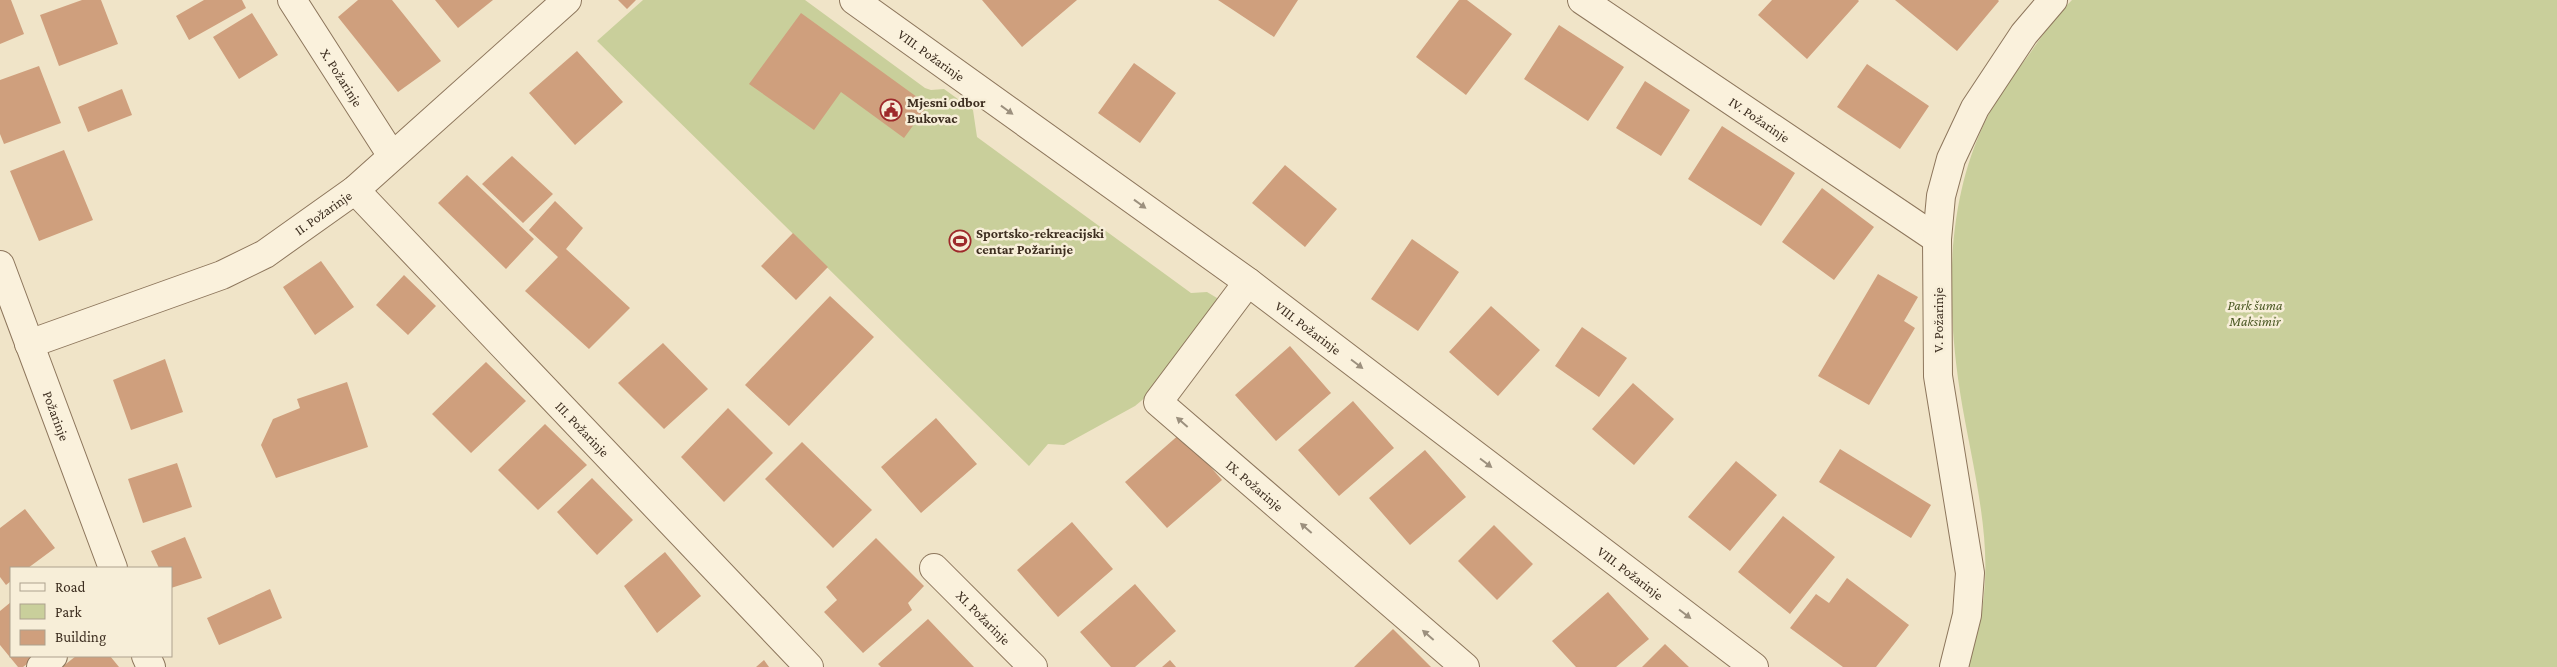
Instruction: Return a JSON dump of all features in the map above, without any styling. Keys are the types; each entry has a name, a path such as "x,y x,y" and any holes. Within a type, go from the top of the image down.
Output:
{"street":[{"name":"X. Požarinje","path":"292,0 392,156"},
{"name":"II. Požarinje","path":"29,344 222,275 265,254 355,190 567,0"},
{"name":"VIII. Požarinje","path":"854,0 1248,282 1754,667"},
{"name":"IV. Požarinje","path":"1582,0 1938,239"},
{"name":"V. Požarinje","path":"1954,667 1967,615 1970,573 1938,376 1938,239 1941,196 1951,159 1975,108 2024,34 2053,0"},
{"name":"III. Požarinje","path":"355,190 809,667"},
{"name":"Požarinje","path":"0,265 113,567"},
{"name":"IX. Požarinje","path":"1248,282 1158,402 1465,667"},
{"name":"XI. Požarinje","path":"934,568 1033,667"},
{"path":"41,667 53,657"}],"green space":[{"name":"Sportsko-rekreacijski centar Požarinje","path":"643,0 805,0 925,88 931,90 944,89 973,110 977,137 1191,293 1207,292 1217,298 1217,302 1147,396 1135,406 1064,445 1048,444 1029,466 597,41"},
{"name":"Park šuma Maksimir","path":"2072,0 2557,0 2557,667 1967,667 1977,631 1984,594 1985,544 1955,357 1951,285 1957,214 1964,179 1975,145 1990,112 2008,83 2060,13"}],"building":[{"path":"0,0 11,0 24,34 0,44"},
{"path":"82,0 101,0 118,44 59,66 40,15"},
{"path":"204,0 242,0 246,8 189,40 176,16"},
{"path":"358,0 392,0 441,61 398,92 338,17"},
{"path":"435,0 493,0 458,28"},
{"path":"618,0 636,0 627,9"},
{"path":"982,0 1077,0 1022,47"},
{"path":"1218,0 1298,0 1274,37"},
{"path":"1459,0 1467,0 1512,34 1466,95 1416,57"},
{"path":"1772,0 1859,1 1807,59 1758,15"},
{"path":"1895,0 1998,0 1999,1 1957,51"},
{"path":"252,13 278,55 239,79 213,37"},
{"path":"801,13 928,105 904,138 841,92 814,130 749,84"},
{"path":"1559,25 1624,67 1588,121 1524,79"},
{"path":"577,51 623,102 575,145 529,93"},
{"path":"1134,63 1176,93 1140,143 1098,113"},
{"path":"1867,64 1929,106 1900,149 1837,107"},
{"path":"39,66 61,123 4,144 0,134 0,80"},
{"path":"1645,81 1690,110 1661,156 1616,128"},
{"path":"122,89 132,115 88,132 78,107"},
{"path":"1722,126 1795,173 1761,226 1688,179"},
{"path":"64,150 93,220 39,241 10,171"},
{"path":"512,156 553,194 523,223 482,184"},
{"path":"1285,165 1337,209 1305,247 1252,203"},
{"path":"467,175 534,239 506,269 438,203"},
{"path":"1822,188 1874,227 1834,280 1782,242"},
{"path":"555,201 583,228 566,249 630,308 589,349 525,291 558,257 529,230"},
{"path":"793,233 828,267 796,300 761,266"},
{"path":"1412,239 1459,272 1418,331 1371,299"},
{"path":"321,261 354,307 315,335 283,287"},
{"path":"1878,274 1918,297 1904,321 1915,328 1869,405 1818,376"},
{"path":"404,275 436,306 408,335 376,305"},
{"path":"830,296 874,337 789,426 745,385"},
{"path":"1491,306 1540,350 1498,396 1449,352"},
{"path":"1582,327 1627,358 1599,397 1555,366"},
{"path":"663,343 708,389 664,429 618,383"},
{"path":"1290,346 1331,393 1276,441 1235,395"},
{"path":"165,359 183,412 131,430 113,380"},
{"path":"486,362 526,401 471,453 432,414"},
{"path":"347,382 368,447 276,478 261,445 273,419 300,408 297,399"},
{"path":"1633,383 1674,419 1634,465 1592,429"},
{"path":"1353,401 1394,448 1339,496 1298,450"},
{"path":"728,408 773,453 724,502 681,457"},
{"path":"936,418 977,464 921,513 881,467"},
{"path":"545,424 587,465 538,510 498,470"},
{"path":"1181,433 1222,480 1167,528 1125,482"},
{"path":"802,442 872,510 833,548 765,479"},
{"path":"1840,449 1931,505 1911,538 1819,482"},
{"path":"1425,450 1466,497 1410,545 1369,498"},
{"path":"1736,461 1777,495 1730,551 1688,517"},
{"path":"177,463 192,507 143,523 128,479"},
{"path":"592,478 633,520 597,555 557,512"},
{"path":"25,509 55,548 29,567 10,567 10,582 6,585 0,577 0,528"},
{"path":"1783,516 1835,557 1790,614 1738,572"},
{"path":"1072,522 1113,569 1058,617 1017,570"},
{"path":"1494,525 1533,564 1497,600 1458,561"},
{"path":"185,537 202,578 172,588 172,567 159,567 151,551"},
{"path":"876,538 924,586 908,603 912,610 863,653 824,612 837,600 826,587"},
{"path":"665,552 701,596 657,633 624,586"},
{"path":"1847,578 1909,625 1876,667 1843,667 1790,628 1816,594 1829,603"},
{"path":"1135,584 1176,631 1135,667 1111,667 1080,632"},
{"path":"270,589 282,618 219,645 207,618"},
{"path":"1608,592 1649,639 1616,667 1576,667 1552,641"},
{"path":"10,603 10,657 37,657 23,667 18,667 0,645 0,611"},
{"path":"928,619 974,667 881,667 878,664"},
{"path":"1393,629 1431,667 1354,667"},
{"path":"1665,644 1689,667 1642,667"},
{"path":"75,657 111,657 119,667 62,667"},
{"path":"764,660 769,667 756,667"},
{"path":"1170,660 1176,667 1162,667"}],"place":[{"name":"Mjesni odbor Bukovac","path":"891,110"},
{"name":"Sportsko-rekreacijski centar Požarinje","path":"960,241"}]}
